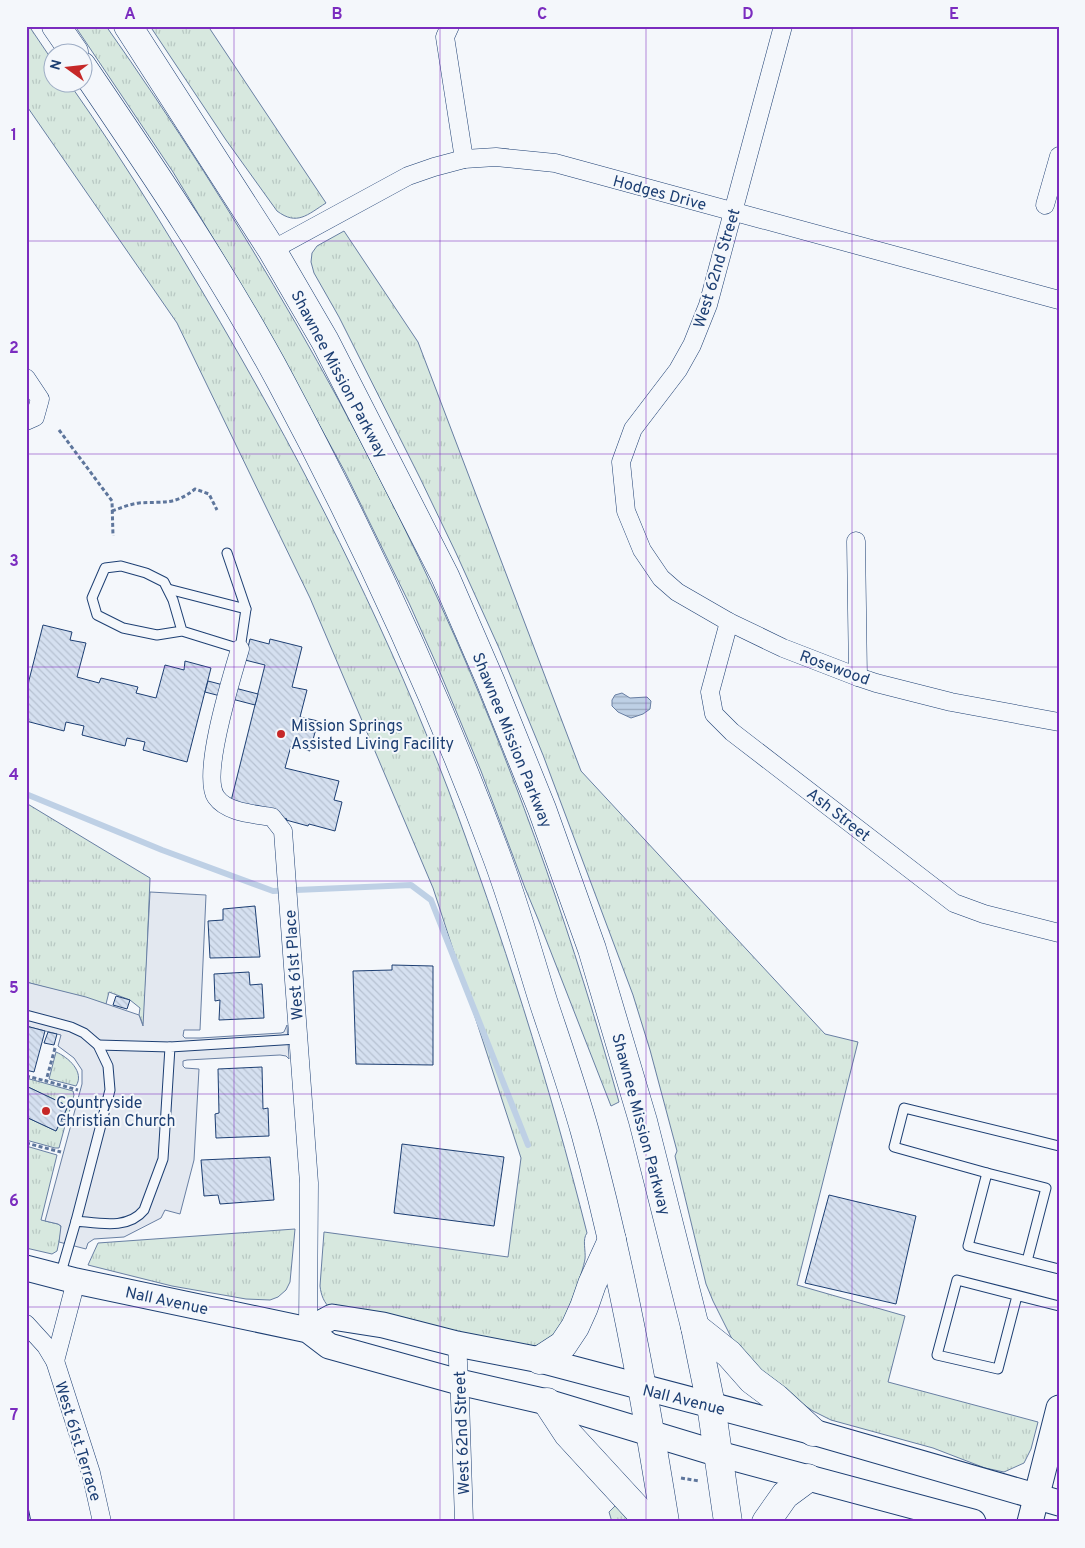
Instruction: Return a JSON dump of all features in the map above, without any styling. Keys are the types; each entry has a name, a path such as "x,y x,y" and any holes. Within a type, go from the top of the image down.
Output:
{"highway":[{"path":"56,26 67,42"},
{"name":"Shawnee Mission Parkway","path":"128,26 272,250 325,341 445,576 490,680 542,809 592,949 647,1139 695,1327 711,1405 728,1522"},
{"path":"92,81 158,178 222,280 280,380 337,491 392,606 446,728 496,855 584,1129 612,1240 642,1388 665,1522"},
{"path":"540,1360 563,1345 575,1327 612,1240"},
{"path":"695,1327 729,1354 752,1380 776,1398 813,1432"},
{"path":"547,1402 568,1434 649,1522"},
{"path":"766,1522 785,1495 808,1478"}],"main road":[{"name":"Nall Avenue","path":"26,1268 68,1279 308,1330 329,1346 460,1382 547,1402 719,1454 973,1522"},
{"name":"Nall Avenue","path":"308,1330 332,1317 383,1325 457,1344 540,1360 813,1432 1048,1500"},
{"path":"1030,1522 1048,1500 1059,1408"}],"street":[{"name":"West 62nd Street","path":"642,550 626,511 621,462 633,429 678,370 692,345 708,305 783,26"},
{"path":"444,30 464,159"},
{"path":"1046,205 1059,156"},
{"name":"Hodges Drive","path":"272,250 408,176 434,166 464,159 496,157 555,163 1059,300"},
{"path":"26,378 40,399 30,419"},
{"path":"856,541 858,677"},
{"name":"Rosewood","path":"642,550 661,578 677,592 729,622 783,648 876,683 951,702 1059,722"},
{"name":"Ash Street","path":"729,622 710,692 714,714 732,732 954,903 984,914 1059,933"},
{"name":"West 61st Place","path":"240,648 212,764 212,784 216,798 232,810 272,817 283,831 309,1183 308,1330"},
{"path":"55,1361 68,1279"},
{"name":"West 61st Terrace","path":"26,1324 46,1346 55,1361 91,1473 102,1522"},
{"name":"West 62nd Street","path":"457,1344 460,1382 464,1522"}],"lane":[{"path":"182,631 173,600 164,582 146,573 121,566 105,568 92,598 97,615 123,628 157,635 182,631 240,648 246,609 226,553"},
{"path":"168,589 246,609"},
{"path":"26,1015 79,1030 98,1045 108,1066 110,1090 76,1222 68,1279"},
{"path":"98,1045 170,1047 298,1039"},
{"path":"76,1222 113,1224 139,1216 144,1210 163,1159 170,1047"},
{"path":"1027,1261 1046,1188 894,1147 904,1108 1059,1146"},
{"path":"987,1173 968,1246 1059,1270"},
{"path":"1018,1296 998,1369 937,1355 957,1280 1059,1306"}],"path":[{"path":"59,430 112,501 113,536"},
{"path":"112,511 137,503 169,503 187,496 195,489 209,494 217,510"},
{"path":"46,1081 55,1048"},
{"path":"26,1076 78,1090"},
{"path":"26,1143 61,1152"},
{"path":"658,1474 723,1486"}],"green space":[{"path":"26,26 29,26 42,45 42,92 75,92 158,218 241,358 299,463 353,569 426,733 448,789 506,953 541,1064 587,1233 584,1245 584,1266 568,1310 555,1334 538,1345 532,1347 331,1309 322,1296 320,1286 324,1232 508,1257 521,1158 433,888 310,598 177,323 26,105"},
{"path":"75,26 106,26 204,172 296,323 339,400 419,557 479,694 545,867 584,984 619,1102 611,1106 481,771 439,670 409,603 345,472 263,322 213,238 173,172 92,51 92,42 86,42"},
{"path":"150,26 208,26 326,203 307,215 296,218 290,218 277,211 226,140"},
{"path":"344,231 418,342 581,771 825,1034 858,1042 797,1285 905,1316 888,1382 1038,1422 1031,1449 1024,1463 1004,1472 985,1468 933,1448 831,1420 813,1411 762,1377 735,1345 706,1284 675,1156 677,1151 633,995 543,755 499,648 456,553 339,317 314,273 311,262 312,253 317,246"},
{"path":"26,803 150,878 144,1027 139,1015 140,1008 130,1000 109,992 106,1004 26,982"},
{"path":"56,1052 70,1061 77,1070 78,1081 76,1086 49,1079"},
{"path":"26,1078 73,1091 74,1095 67,1120 62,1119 68,1106 26,1086"},
{"path":"26,1117 56,1131 61,1121 66,1122 59,1148 26,1140"},
{"path":"26,1146 57,1155 41,1220 61,1226 57,1251 52,1254 26,1248"},
{"path":"295,1229 290,1282 286,1290 278,1297 270,1300 246,1299 172,1286 88,1265 98,1243"},
{"path":"619,1502 632,1522 612,1522 609,1512"}],"shaded area":[{"path":"150,892 206,895 200,1030 184,1030 183,1036 185,1038 200,1038 281,1033 284,1032 287,1025 289,1059 286,1056 280,1055 183,1061 185,1068 199,1069 194,1160 180,1214 165,1210 161,1218 124,1237 94,1239 88,1243 86,1249 59,1242 61,1226 45,1221 82,1084 82,1070 74,1058 58,1046 61,1035 26,1026 26,982 86,997 139,1015 143,1026"}],"water":[{"path":"622,693 630,698 647,697 651,701 650,709 643,714 631,718 618,712 612,706 612,700 615,695"}],"building":[{"path":"43,625 72,632 70,640 86,643 77,677 99,683 101,678 138,687 136,693 156,698 165,665 184,670 185,661 211,668 187,762 143,750 145,742 127,738 125,746 82,735 84,726 66,722 64,731 26,721 26,692"},
{"name":"Mission Springs Assisted Living Facility","path":"250,639 269,644 270,639 302,647 292,687 307,690 300,717 318,721 310,751 291,746 285,768 339,781 334,800 342,802 335,831 309,824 308,826 230,805 265,665 245,660"},
{"path":"208,681 258,694 255,705 205,692"},
{"path":"255,906 260,957 210,958 208,921 223,920 223,909"},
{"path":"392,965 433,966 433,1065 356,1064 353,971 392,970"},
{"path":"249,972 250,985 262,984 264,1018 219,1020 220,1000 215,1001 214,974"},
{"path":"116,996 130,1000 127,1009 113,1005"},
{"path":"26,1026 45,1031 34,1072 26,1070"},
{"path":"48,1032 57,1034 54,1045 44,1043"},
{"path":"262,1067 263,1109 268,1108 269,1136 216,1138 215,1114 219,1113 218,1069"},
{"name":"Countryside Christian Church","path":"26,1086 68,1106 56,1131 26,1117"},
{"path":"402,1144 504,1157 494,1226 394,1213"},
{"path":"270,1157 274,1200 220,1204 218,1195 204,1196 201,1160"},
{"path":"829,1195 916,1216 896,1304 805,1283"},
{"path":"27,1502 31,1522 26,1522"}],"waterway":[{"path":"26,794 162,850 273,891 411,885 431,900 528,1145"}],"place":[{"name":"Mission Springs Assisted Living Facility","path":"281,734"},
{"name":"Countryside Christian Church","path":"46,1111"}]}
